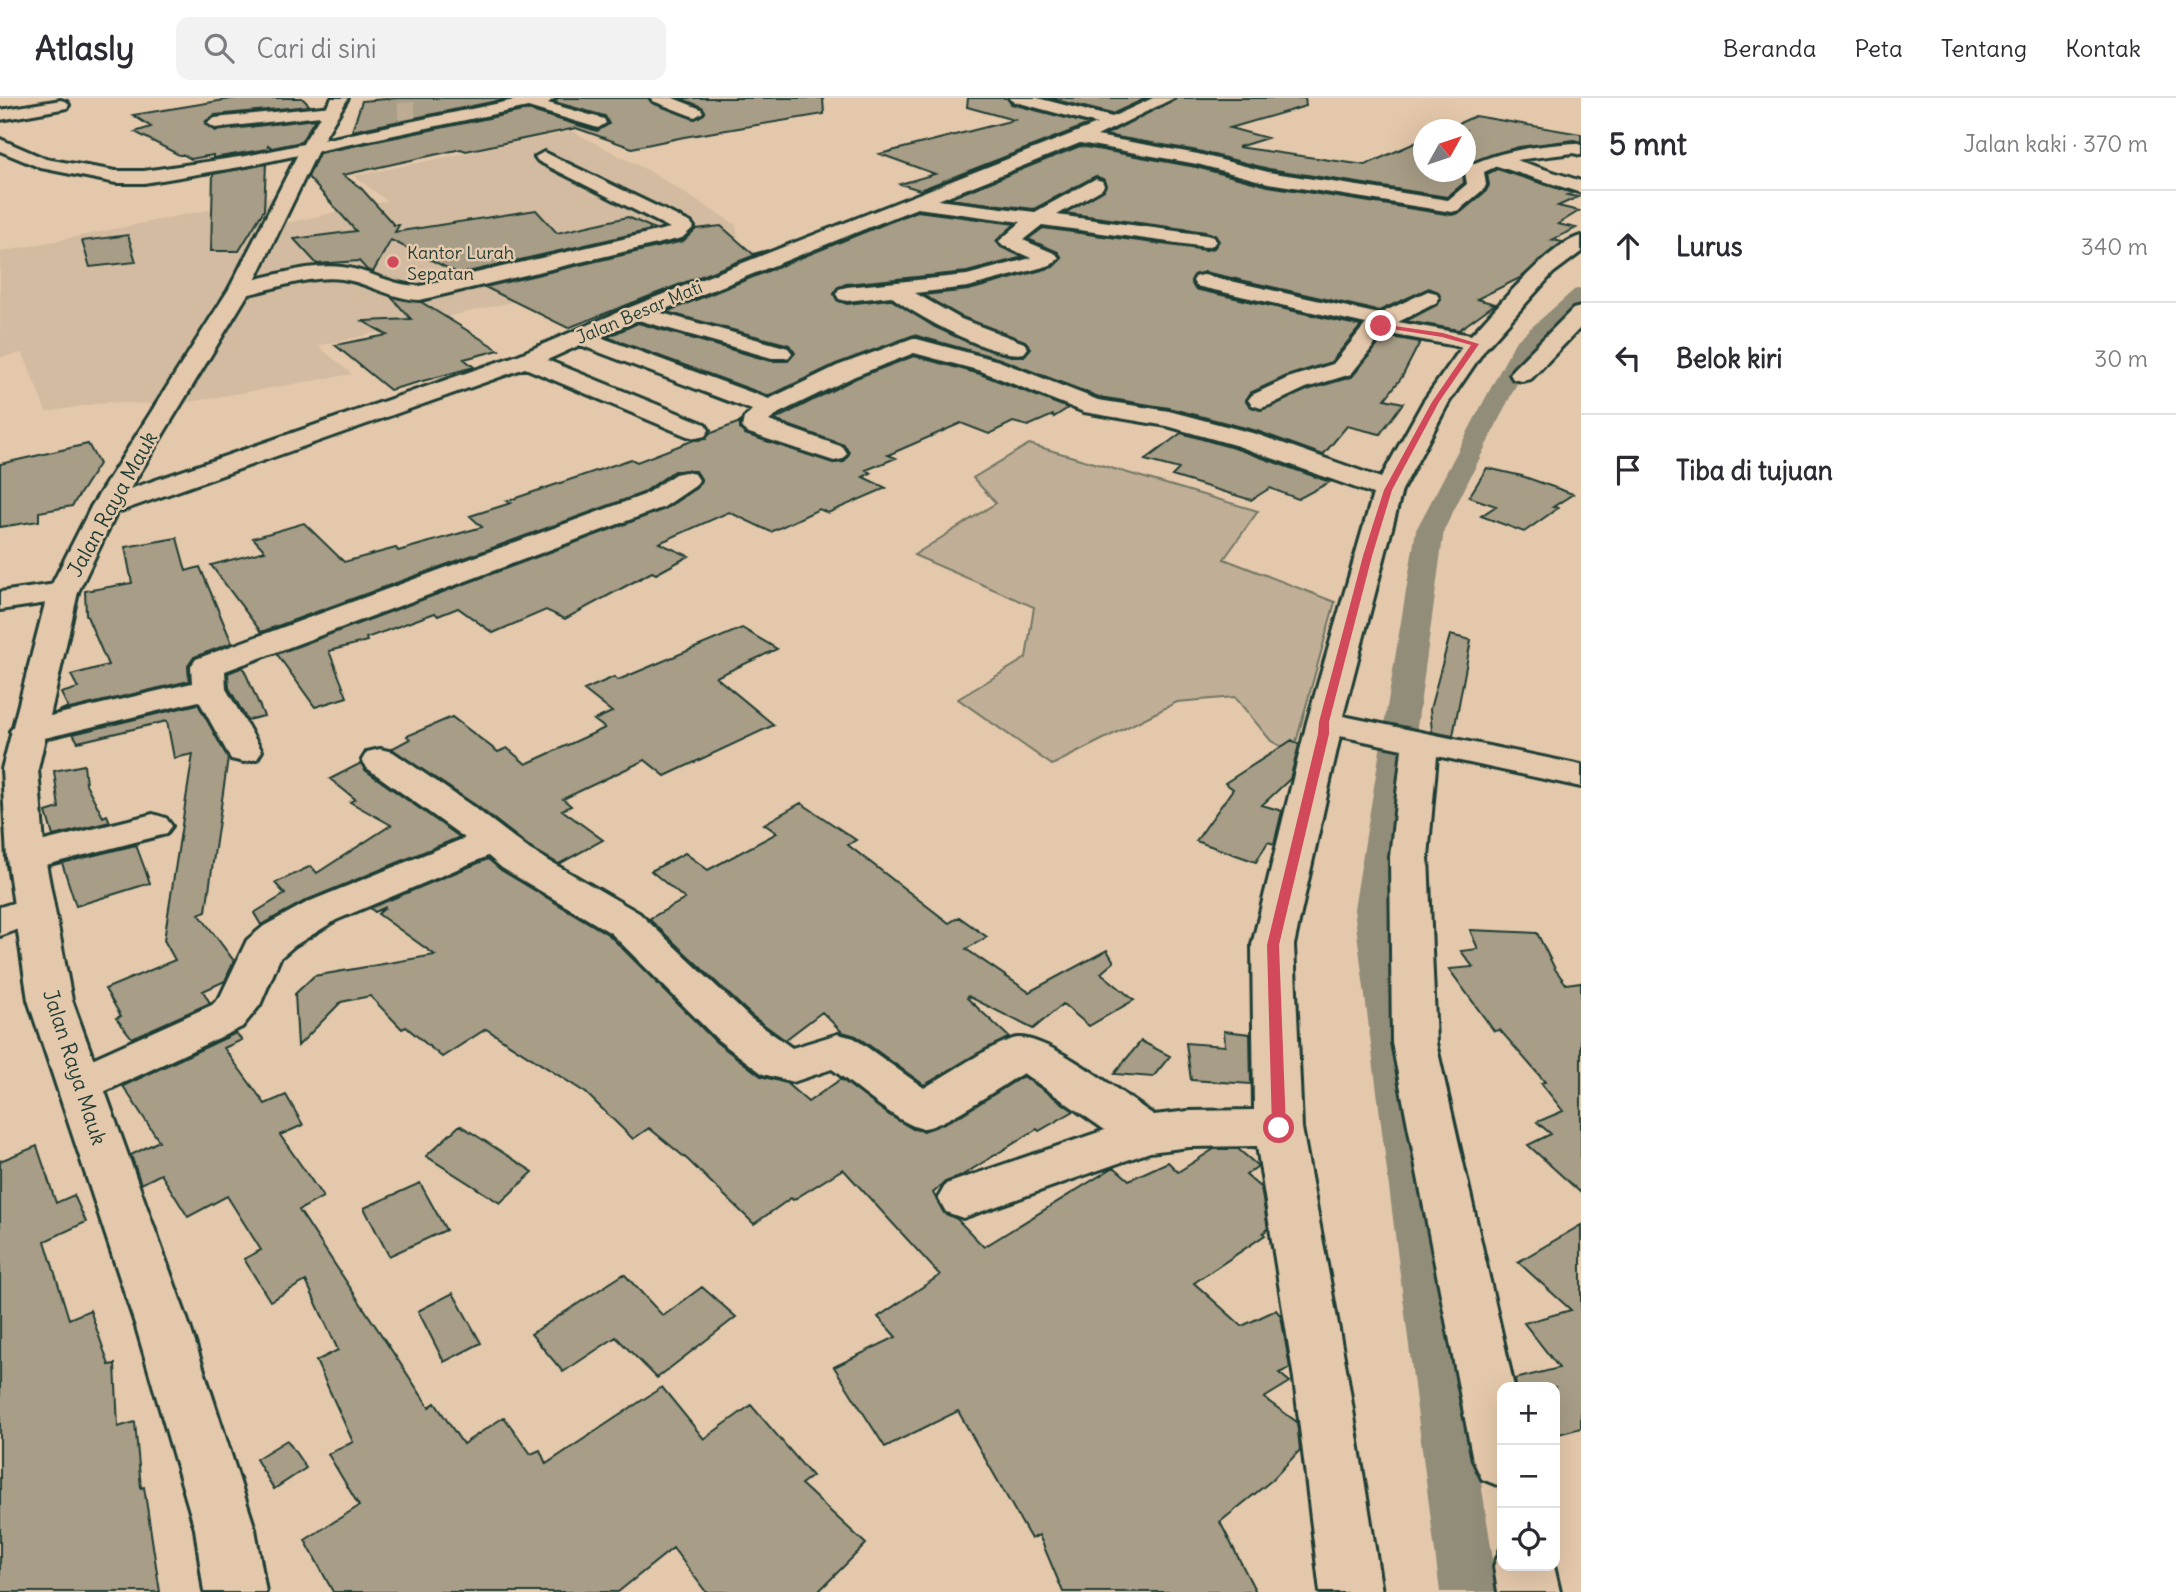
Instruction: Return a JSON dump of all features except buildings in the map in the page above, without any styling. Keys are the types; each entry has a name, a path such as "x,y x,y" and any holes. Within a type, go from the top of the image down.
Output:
{"street":[{"path":"659,98 695,112"},
{"path":"1018,98 1114,122"},
{"name":"Jalan Besar Mati","path":"105,508 526,360 636,313 1071,140 1166,98"},
{"path":"0,144 41,163 79,171 116,177 155,176 331,120 538,100 579,120 597,123"},
{"path":"0,101 20,112"},
{"path":"0,115 61,105"},
{"path":"215,123 431,119 429,113 415,111"},
{"name":"Jalan Raya Mauk","path":"235,1592 225,1529 163,1327 50,1000 16,916 26,858 11,811 63,592 105,508 240,289 331,120"},
{"path":"1071,140 1161,160 1158,162"},
{"path":"1071,140 1198,159 1268,177 1452,206"},
{"path":"1439,222 1452,206 1477,185 1475,170 1494,159 1510,154 1579,145"},
{"path":"55,147 78,162 79,171"},
{"path":"240,289 334,273 351,275 390,289 420,293 675,234 684,227 544,158"},
{"path":"1494,159 1581,187"},
{"path":"14,169 41,163"},
{"path":"847,294 968,281 1044,261 1049,258 1009,241 1039,218 1095,185"},
{"path":"916,202 1206,241"},
{"path":"1351,1592 1321,1379 1279,1128 1273,945 1324,734 1331,723 1367,556 1388,490 1436,402 1476,344 1546,269 1581,242"},
{"path":"1204,281 1476,344"},
{"path":"896,289 913,304 944,322 1016,348"},
{"path":"1261,401 1297,383 1342,369 1371,330 1428,298"},
{"path":"636,313 780,353"},
{"path":"1522,374 1581,314"},
{"path":"579,337 770,408"},
{"path":"834,453 755,427 757,418 770,408 846,371 913,345 990,366 1093,407 1169,419 1247,440 1388,490"},
{"path":"526,360 696,430"},
{"path":"244,751 209,689 208,666 654,500 685,480"},
{"path":"0,601 63,592"},
{"path":"28,731 209,689"},
{"path":"1331,723 1581,776"},
{"path":"1415,740 1409,857 1414,1043 1499,1445"},
{"path":"380,760 462,816 491,841 533,870 625,923 734,1029 779,1062 793,1065 838,1050 922,1111 1019,1054 1041,1062 1147,1134"},
{"path":"26,858 153,826"},
{"path":"79,1084 227,1016 238,1005 262,950 279,936 322,911 491,841"},
{"path":"963,1198 1147,1134 1189,1129 1279,1128"},
{"path":"1525,1571 1529,1592"}],"shaded area":[{"path":"572,131 649,171 736,225 740,253 702,259 318,346 352,374 171,405 108,402 46,412 23,353 0,357 0,252 297,192 282,224 387,201 354,176"},
{"path":"1029,444 1258,511 1224,559 1335,602 1293,753 1271,741 1235,697 1177,702 1052,765 958,699 1026,658 1034,607 914,555 996,503 973,478"}],"waterway":[{"path":"1469,1592 1373,909 1430,530 1526,342 1581,294"}],"tunnel":[{"path":"398,112 415,111"}],"place":[{"name":"Kantor Lurah Sepatan","path":"393,262"}],"route":[{"path":"1279,1128 1273,945 1324,734 1324,722 1367,556 1388,490 1436,402 1476,344 1443,335 1381,326"}]}
